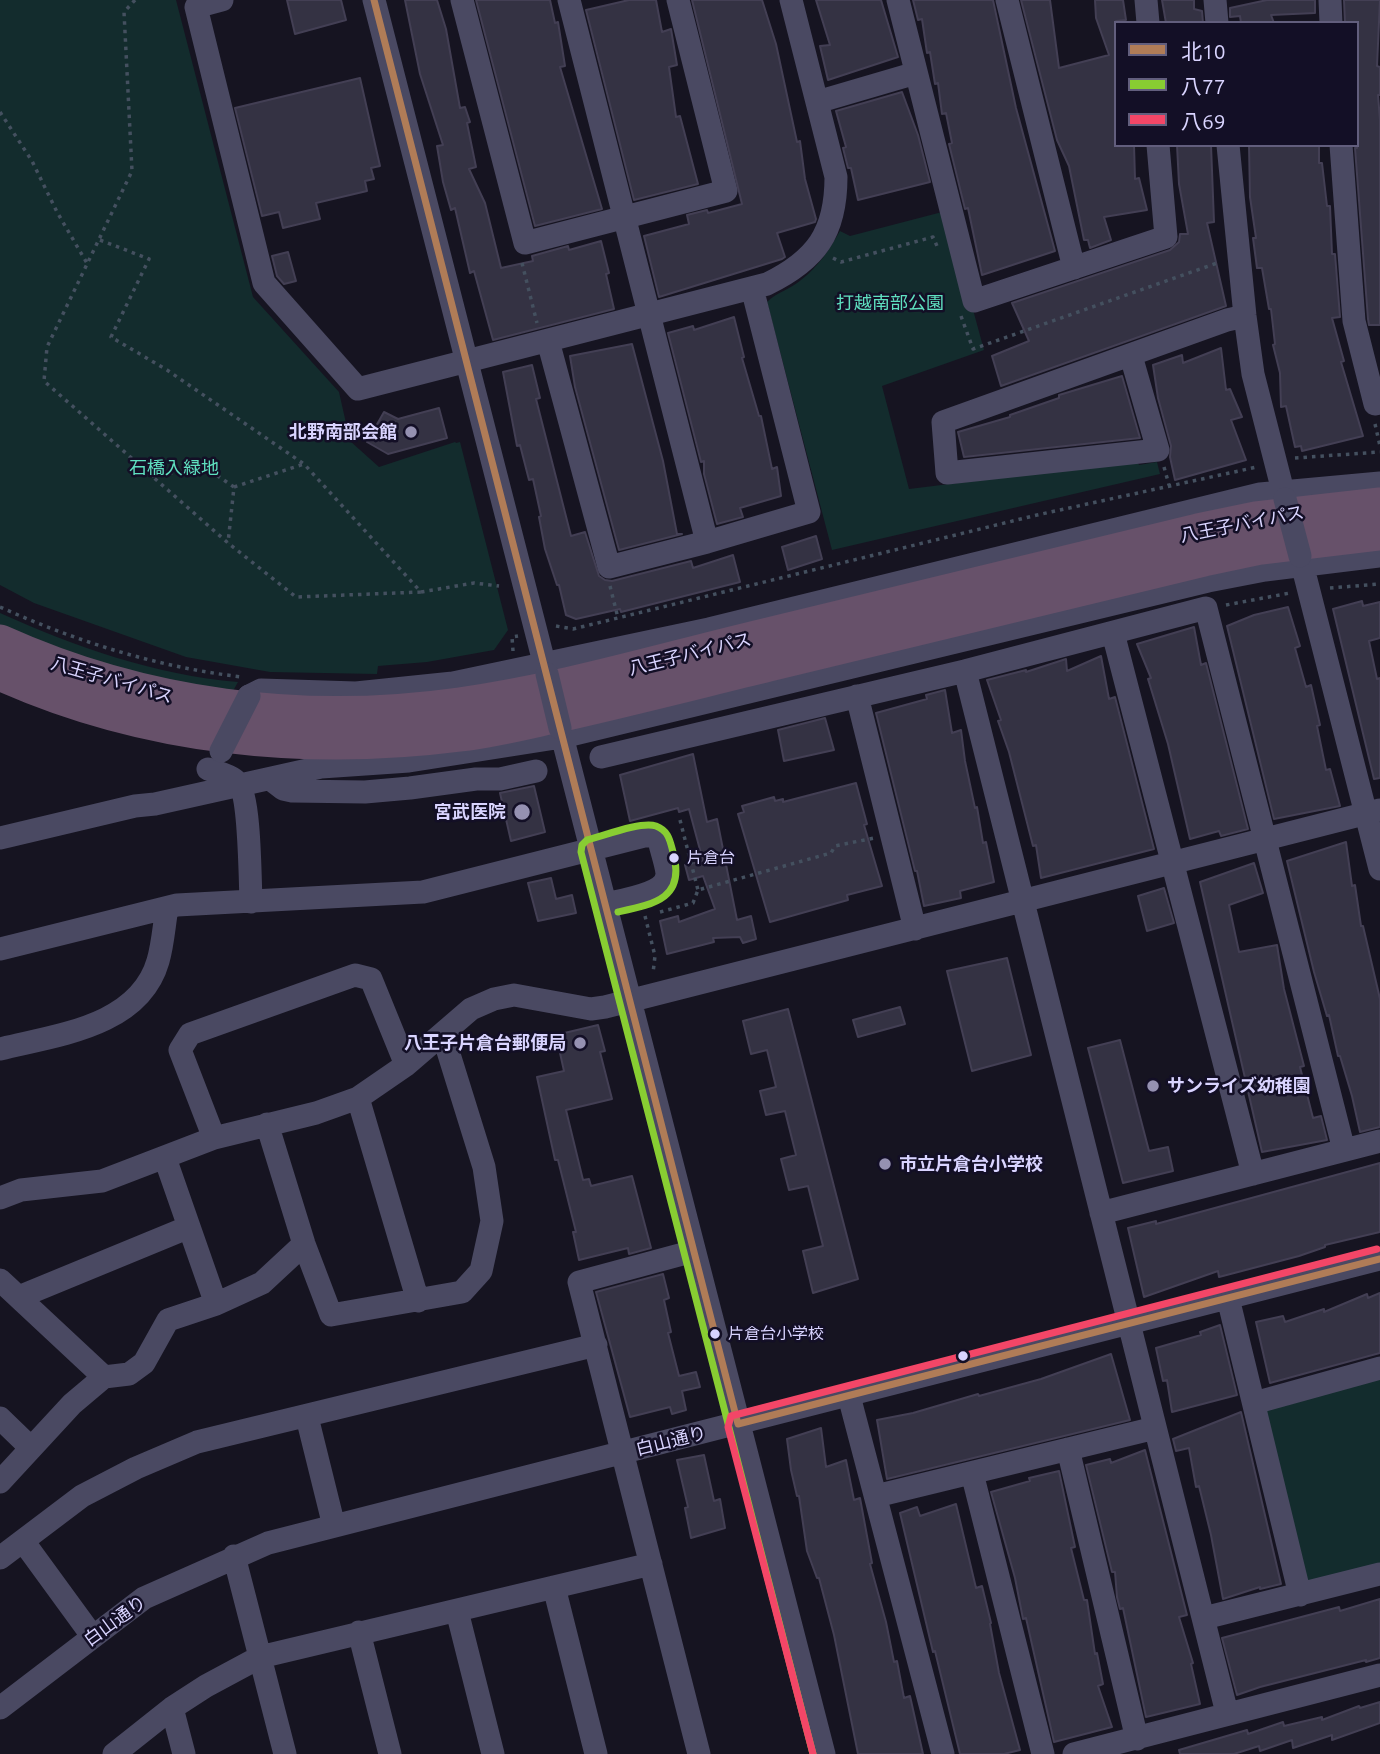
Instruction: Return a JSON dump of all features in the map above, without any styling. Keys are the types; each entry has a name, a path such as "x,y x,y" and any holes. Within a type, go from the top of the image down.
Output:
{"highway":[{"name":"八王子バイパス","path":"0,642 64,668 120,686 213,706 326,715 405,712 461,705 585,680 1198,530 1256,519 1380,505"},
{"name":"八王子バイパス","path":"0,673 53,695 113,713 206,734 324,743 407,740 464,734 592,707 1203,559 1273,545 1380,533"}],"street":[{"path":"222,0 196,7 264,283 358,389 767,284 793,271 815,250 829,228 836,198 836,177 791,0"},
{"path":"374,0 824,1754"},
{"path":"462,0 524,243 726,191 678,0"},
{"path":"569,0 707,542"},
{"path":"898,0 974,301 1167,237 1158,147"},
{"path":"1007,0 1074,268"},
{"path":"1146,0 1148,21"},
{"path":"1215,0 1217,21"},
{"path":"1330,0 1331,21"},
{"path":"817,102 916,73"},
{"path":"1228,147 1253,374 1301,560 1373,812 1380,869"},
{"path":"1341,147 1354,321 1376,409"},
{"path":"545,341 609,567 707,542 809,512 752,288"},
{"path":"1131,356 1158,450 947,472 943,422 1227,320 1245,316"},
{"path":"135,806 215,760 250,687 261,690 356,693 442,685 545,669 1207,507 1380,483"},
{"path":"0,838 321,766 409,761 726,698 1301,560 1380,556"},
{"path":"601,757 965,671 1206,608 1344,1150"},
{"path":"1113,633 1253,1174"},
{"path":"965,671 1227,1713"},
{"path":"858,696 915,929"},
{"path":"726,698 733,725"},
{"path":"215,760 241,785 245,802 251,902"},
{"path":"409,761 410,788"},
{"path":"270,779 292,792 365,792 476,779 500,779 536,771"},
{"path":"0,1198 21,1190 102,1181 214,1138 316,1113 358,1098 406,1065 471,1009 494,999 514,995 591,1009 630,1001 1373,812"},
{"path":"0,949 167,908 422,892 644,836 659,840 667,873 666,882 658,889 605,904"},
{"path":"0,1049 83,1029 111,1018 132,1001 148,982 158,963 167,908"},
{"path":"214,1138 180,1050 190,1034 355,975 371,979 406,1065"},
{"path":"267,1125 304,1244 331,1315 462,1293 481,1271 492,1221 484,1167 443,1035"},
{"path":"358,1098 418,1301"},
{"path":"1101,1213 1380,1141"},
{"path":"165,1158 216,1304"},
{"path":"19,1297 189,1227"},
{"path":"0,1482 72,1404 104,1377 129,1374 144,1363 168,1320 216,1304 262,1283 304,1244"},
{"path":"694,1251 579,1282 699,1754"},
{"name":"白山通り","path":"0,1708 144,1598 268,1543 1380,1259"},
{"path":"0,1280 104,1377"},
{"path":"1228,1298 1300,1594"},
{"path":"0,1558 82,1496 136,1468 197,1442 596,1345"},
{"path":"1254,1403 1380,1368"},
{"path":"849,1396 943,1754"},
{"path":"307,1417 334,1526"},
{"path":"0,1418 31,1448"},
{"path":"877,1496 1156,1428"},
{"path":"1068,1449 1137,1739"},
{"path":"972,1473 1043,1754"},
{"path":"23,1541 93,1637"},
{"path":"234,1556 285,1754"},
{"path":"114,1754 172,1708 260,1657 652,1564"},
{"path":"1204,1618 1380,1574"},
{"path":"554,1587 596,1754"},
{"path":"457,1611 492,1754"},
{"path":"359,1632 390,1754"},
{"path":"1074,1754 1380,1675"},
{"path":"172,1708 184,1754"}],"path":[{"path":"135,0 124,12 132,171 47,347 44,382 228,543 296,597 421,592 474,583 499,586"},
{"path":"0,112 32,161 57,212 88,265"},
{"path":"100,240 149,259 111,337 167,370 304,464 421,592"},
{"path":"524,243 522,261 545,341"},
{"path":"1376,409 1380,446"},
{"path":"1288,459 1380,452"},
{"path":"234,487 304,464"},
{"path":"559,625 573,629 1169,485 1262,466"},
{"path":"151,476 206,468 234,487"},
{"path":"1166,475 1169,485"},
{"path":"228,543 234,487"},
{"path":"609,581 618,618"},
{"path":"1322,589 1380,583"},
{"path":"1206,608 1296,592"},
{"path":"0,607 37,624 111,650 250,687"},
{"path":"633,919 693,903 698,890 680,820"},
{"path":"698,890 831,853 835,846 876,838 878,848"},
{"path":"645,916 655,956 653,973"}],"green space":[{"name":"石橋入緑地","path":"0,0 176,0 253,297 339,392 350,441 379,467 460,442 508,630 494,650 427,662 378,666 377,674 270,672 186,657 34,603 0,585"},
{"name":"打越南部公園","path":"946,211 984,350 882,386 909,489 1137,461 1139,465 1157,462 1160,474 832,550 767,302 813,269 840,231 850,236"},
{"path":"0,613 116,658 176,673 238,682 233,691 173,687 0,629"},
{"path":"1380,1377 1380,1566 1308,1584 1264,1411"}],"building":[{"path":"287,0 341,0 346,20 295,34"},
{"path":"405,0 437,0 446,29 460,108 465,107 470,122 467,123 476,167 469,169 485,203 501,268 533,261 532,256 568,246 569,250 601,241 614,309 493,340 474,271 470,273 455,208 451,210 443,182 437,146 443,145 420,74"},
{"path":"476,0 550,0 555,23 558,22 565,66 560,67 602,209 535,226"},
{"path":"629,0 656,0 662,32 671,29 677,65 669,67 676,117 680,116 698,184 634,200 586,10"},
{"path":"692,0 762,0 776,44 797,142 800,141 805,179 816,219 815,222 777,233 785,257 782,259 659,297 644,236 689,224 687,215 707,210 708,213 742,204"},
{"path":"816,0 881,0 898,57 828,80 820,46 830,45"},
{"path":"913,0 993,0 1016,108 1055,251 982,275 968,208 965,209 949,144 952,143 946,113 942,114 938,83 935,84 930,52 927,53 922,19 918,20"},
{"path":"1021,0 1050,0 1059,68 1109,55 1096,18 1095,0 1123,0 1126,20 1114,21 1114,147 1134,147 1135,179 1139,178 1147,210 1104,217 1111,240 1090,248 1088,240 1084,240 1069,166 1057,140"},
{"path":"1162,0 1194,0 1194,9 1202,11 1203,21 1166,21"},
{"path":"1267,0 1315,0 1315,13 1271,15 1273,21 1241,21 1240,16 1230,17 1230,8"},
{"path":"1344,0 1380,0 1377,66 1380,67 1380,325 1369,325 1368,319 1355,148 1359,147 1359,21 1345,21"},
{"path":"360,78 380,166 371,168 374,179 365,181 367,191 316,203 320,219 283,228 279,212 262,216 235,108"},
{"path":"902,92 918,135 930,182 858,200 836,111"},
{"path":"1177,147 1211,147 1214,222 1207,223 1226,306 1001,386 992,356 1029,341 1012,303 1170,250 1179,242 1180,234 1188,234 1179,184"},
{"path":"1249,147 1319,147 1319,163 1322,163 1327,206 1330,206 1332,254 1335,254 1340,317 1332,318 1344,361 1341,362 1363,436 1302,451 1301,446 1295,447 1286,406 1281,407 1280,373 1273,345 1271,309 1262,268 1257,268 1250,197"},
{"path":"288,252 296,281 284,284 277,276 272,256"},
{"path":"734,317 744,357 742,358 761,416 772,469 777,467 781,496 740,508 743,517 717,524 704,474 704,461 701,462 668,333 693,326 694,330"},
{"path":"632,344 663,461 677,534 682,534 619,550 575,387 570,356"},
{"path":"1221,348 1226,390 1230,389 1242,417 1231,420 1246,460 1175,480 1170,457 1171,446 1158,398 1153,365 1182,355 1183,363"},
{"path":"532,365 540,398 536,399 571,536 585,532 599,576 612,581 691,561 693,568 733,555 740,582 621,612 620,609 576,619 566,615 559,585 545,549 533,479 529,480 520,445 517,446 503,372"},
{"path":"1122,376 1140,438 964,457 958,432 1010,417 1059,398 1059,395"},
{"path":"439,408 447,438 388,454 367,442 384,412 398,419"},
{"path":"816,536 822,559 788,570 782,547"},
{"path":"1362,601 1363,606 1380,602 1380,638 1369,641 1377,679 1380,678 1380,778 1374,779 1333,609"},
{"path":"1288,607 1300,646 1295,648 1306,687 1311,685 1326,770 1330,769 1340,806 1274,819 1227,626 1254,615"},
{"path":"1194,627 1201,665 1206,663 1248,829 1221,836 1219,831 1190,839 1168,744 1148,679 1151,678 1137,644"},
{"path":"1101,656 1109,699 1115,697 1154,849 1041,878 1036,845 1033,846 1009,752 998,721 1001,720 987,680 1026,672 1066,659 1067,671"},
{"path":"945,690 952,733 961,730 975,808 977,807 983,843 986,842 994,882 960,891 961,898 924,906 876,713 927,699 926,695"},
{"path":"825,718 834,750 784,761 778,730"},
{"path":"693,754 707,822 717,819 737,920 751,916 756,939 743,943 740,937 713,938 714,942 667,954 660,921 678,916 679,922 715,909 703,876 689,880 685,865 703,861 689,809 679,812 678,808 630,821 620,775"},
{"path":"856,783 867,824 864,825 882,886 847,895 848,900 770,922 738,814 744,812 742,806 774,797 775,801 783,799 783,802"},
{"name":"宮武医院","path":"534,786 545,832 511,841 500,793"},
{"path":"1346,842 1352,886 1355,885 1361,926 1380,999 1380,1127 1360,1132 1329,1015 1327,1016 1314,972 1287,861"},
{"path":"1254,863 1263,893 1229,905 1239,952 1277,945 1284,989 1304,1066 1300,1067 1313,1118 1321,1116 1327,1140 1262,1152 1200,882"},
{"path":"551,878 556,899 572,895 576,913 538,921 528,883"},
{"path":"1164,888 1174,923 1147,931 1138,896"},
{"path":"1007,958 1031,1055 972,1071 947,971"},
{"path":"900,1007 905,1024 858,1037 853,1020"},
{"path":"788,1009 858,1279 813,1293 803,1251 823,1246 808,1186 789,1190 781,1159 796,1155 785,1111 766,1115 760,1091 776,1087 767,1050 751,1054 743,1021"},
{"path":"598,1025 605,1051 600,1052 612,1099 566,1110 583,1180 589,1179 591,1186 632,1176 651,1248 629,1254 628,1248 579,1260 573,1232 576,1232 558,1160 555,1160 537,1077 564,1071 556,1035"},
{"path":"1120,1040 1149,1151 1168,1147 1173,1171 1123,1183 1088,1048"},
{"path":"1380,1163 1380,1232 1325,1245 1299,1256 1219,1277 1218,1271 1144,1297 1128,1228 1156,1221 1156,1224"},
{"path":"663,1274 669,1298 664,1300 671,1332 668,1333 679,1376 696,1372 700,1387 682,1391 686,1410 672,1414 670,1407 630,1417 596,1292"},
{"path":"1380,1293 1380,1353 1270,1383 1256,1322 1283,1316 1285,1322 1324,1309 1324,1312 1367,1294 1368,1298"},
{"path":"1220,1325 1237,1395 1172,1412 1167,1380 1163,1381 1156,1348 1201,1335 1200,1332"},
{"path":"1111,1354 1130,1420 887,1479 877,1420 1041,1379"},
{"path":"1241,1412 1281,1584 1260,1587 1223,1599 1211,1535 1199,1486 1196,1487 1189,1448 1176,1451 1173,1439"},
{"path":"821,1428 826,1467 846,1460 854,1500 860,1498 872,1563 870,1564 894,1662 897,1661 904,1698 910,1696 923,1754 858,1754 834,1635 819,1578 807,1551 787,1439"},
{"path":"1145,1450 1187,1615 1179,1617 1193,1663 1191,1664 1200,1704 1146,1717 1123,1608 1120,1609 1117,1597 1115,1572 1112,1572 1086,1465 1110,1459 1111,1463"},
{"path":"704,1455 714,1501 720,1499 725,1528 691,1538 685,1508 688,1507 677,1460"},
{"path":"1059,1471 1075,1547 1071,1548 1084,1600 1087,1600 1095,1654 1097,1653 1103,1684 1098,1686 1112,1727 1054,1742 1026,1618 1023,1619 1015,1578 991,1492 1030,1481 1029,1478"},
{"path":"956,1504 976,1588 982,1586 999,1673 1020,1750 1004,1754 960,1754 900,1513 917,1507 920,1516"},
{"path":"1380,1599 1380,1658 1237,1695 1222,1638"},
{"path":"1380,1702 1380,1723 1332,1740 1332,1735 1293,1748 1292,1740 1260,1751 1259,1746 1234,1754 1180,1754 1179,1750 1247,1730 1248,1734 1283,1722 1284,1726 1322,1717 1322,1720 1359,1706 1360,1708"}],"transit line":[{"name":"北10","path":"374,0 738,1424"},
{"name":"八77","path":"618,912 655,902 671,889 675,880 676,867 670,840 656,826 632,827 587,840 582,845 581,852 813,1754"},
{"name":"八69","path":"813,1754 728,1427 731,1416 1377,1249"},
{"name":"北10","path":"738,1424 1380,1259"}],"place":[{"name":"北野南部会館","path":"411,432"},
{"name":"宮武医院","path":"522,812"},
{"name":"片倉台","path":"674,858"},
{"name":"八王子片倉台郵便局","path":"580,1043"},
{"name":"サンライズ幼稚園","path":"1153,1086"},
{"name":"市立片倉台小学校","path":"885,1164"},
{"name":"片倉台小学校","path":"715,1334"}]}
